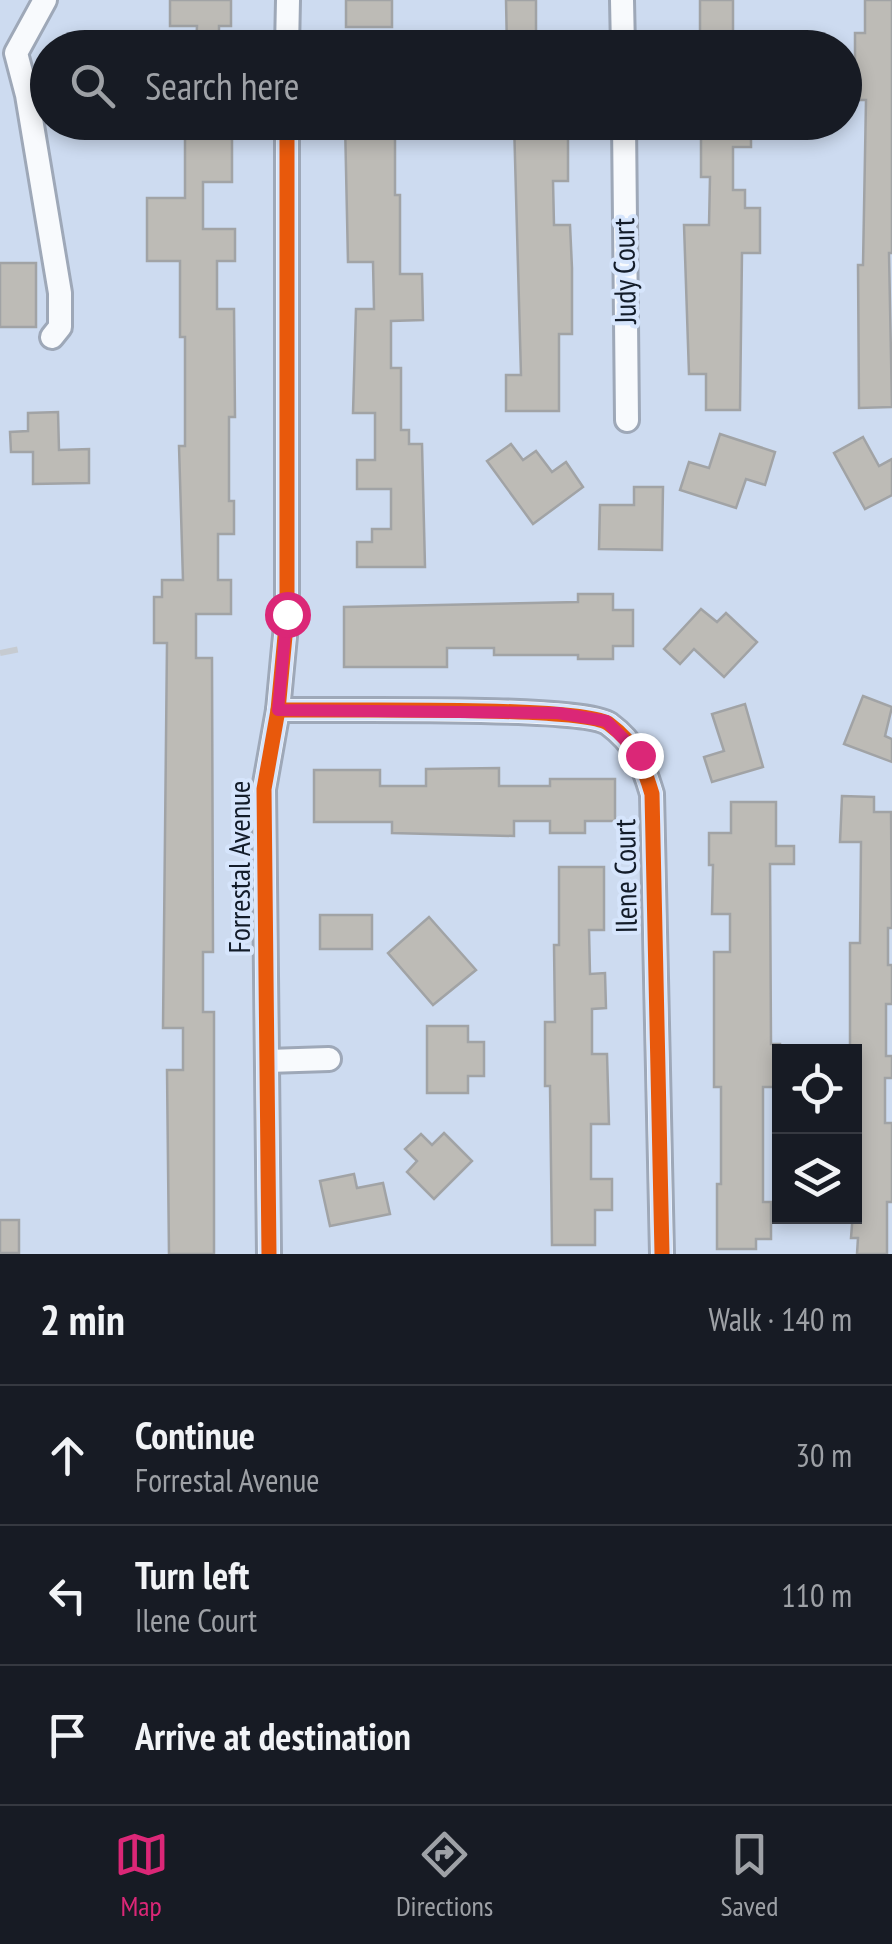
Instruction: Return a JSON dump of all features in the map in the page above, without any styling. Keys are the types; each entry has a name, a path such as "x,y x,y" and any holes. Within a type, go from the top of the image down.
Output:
{"street":[{"path":"30,118 26,95 8,49 45,0"},
{"path":"288,0 288,30"},
{"path":"622,0 623,30"},
{"path":"34,140 60,293 60,327 52,336"},
{"name":"Forrestal Avenue","path":"269,1254 264,789 278,710 287,614 288,140"},
{"name":"Judy Court","path":"624,140 627,420"},
{"name":"Ilene Court","path":"278,710 558,713 606,721 640,755 652,794 662,1254"},
{"path":"268,1060 329,1060"}],"building":[{"path":"170,0 231,0 231,26 197,30 197,26 170,26"},
{"path":"346,0 392,0 392,27 346,27"},
{"path":"506,0 536,0 536,30 507,30"},
{"path":"700,0 733,0 733,30 700,30"},
{"path":"865,0 892,0 892,407 859,408 858,265 863,265"},
{"path":"185,140 232,140 232,182 203,182 203,229 235,229 235,261 217,261 217,309 234,309 235,417 229,417 229,501 234,501 234,534 218,534 218,580 231,580 231,614 196,614 196,658 212,658 213,952 203,952 203,1012 214,1012 214,1254 169,1254 167,1070 183,1070 183,1028 163,1028 167,643 154,643 154,597 162,597 162,580 183,580 179,446 185,446 185,337 180,337 180,261 147,261 147,198 185,198"},
{"path":"345,140 395,140 400,274 422,274 423,320 391,321 391,368 401,368 401,430 409,430 409,444 422,444 425,567 357,567 357,542 372,542 372,529 391,529 391,489 357,489 357,460 375,460 375,413 353,413 356,309 374,309 373,262 348,262"},
{"path":"514,140 568,140 568,181 553,181 554,225 570,225 572,268 572,334 559,334 559,411 506,411 506,375 521,375"},
{"path":"701,140 751,140 751,147 733,147 733,190 745,190 745,208 760,208 760,253 742,253 740,410 706,410 706,374 689,374 684,225 709,225 710,177 701,177"},
{"path":"0,263 36,263 36,327 0,327"},
{"path":"58,412 59,450 89,449 89,483 33,484 33,452 11,452 10,432 28,431 28,413"},
{"path":"720,434 775,452 765,485 746,479 736,508 680,490 689,462 709,468"},
{"path":"863,437 879,466 892,459 892,495 865,509 834,453"},
{"path":"511,444 523,460 536,451 552,472 566,462 583,487 533,524 487,461"},
{"path":"634,487 663,487 662,550 599,549 600,505 634,505"},
{"path":"578,594 613,594 613,610 633,610 633,646 613,646 613,659 494,655 494,648 447,648 447,667 344,667 344,607 578,602"},
{"path":"701,609 717,622 726,613 757,642 724,677 694,649 680,664 664,649"},
{"path":"863,696 892,707 885,736 892,739 892,762 844,744"},
{"path":"745,704 763,767 712,782 704,757 724,751 712,714"},
{"path":"499,768 499,786 550,786 550,779 615,779 615,821 585,821 585,833 550,833 550,821 514,821 514,836 392,833 392,822 314,822 314,770 380,770 380,786 426,786 426,769"},
{"path":"842,796 874,797 874,812 891,812 892,928 888,928 888,965 892,965 892,1004 886,1004 886,1056 892,1056 892,1078 885,1078 885,1123 892,1123 892,1202 887,1202 887,1254 857,1254 858,1238 851,1238 852,1224 862,1224 862,1044 850,1044 850,943 860,943 861,842 840,842"},
{"path":"731,802 776,802 776,846 794,846 794,864 770,864 772,1087 763,1087 763,1202 771,1202 771,1239 756,1239 756,1249 717,1249 721,1087 714,1087 714,952 730,952 730,914 712,914 709,833 731,833"},
{"path":"559,867 604,867 604,930 589,930 590,974 605,973 606,1008 592,1009 592,1054 607,1054 609,1124 591,1124 591,1179 612,1179 612,1210 595,1210 595,1245 552,1245 545,1022 555,1022"},
{"path":"320,915 372,915 372,949 320,949"},
{"path":"429,917 476,970 433,1005 388,953"},
{"path":"427,1026 468,1026 468,1042 484,1042 484,1076 468,1076 468,1093 427,1093"},
{"path":"444,1133 472,1161 434,1199 407,1172 417,1161 405,1149 421,1134 432,1145"},
{"path":"354,1174 357,1188 383,1183 390,1214 330,1226 320,1181"},
{"path":"0,1220 19,1220 19,1253 0,1253"}],"railway":[{"path":"0,653 20,649"}],"cycle path":[{"path":"269,1254 264,789 278,710 287,615 287,140"},
{"path":"278,710 553,714 609,724 632,747 652,794 662,1254"}],"route":[{"path":"287,614 278,710 558,713 606,721 640,755"}]}
